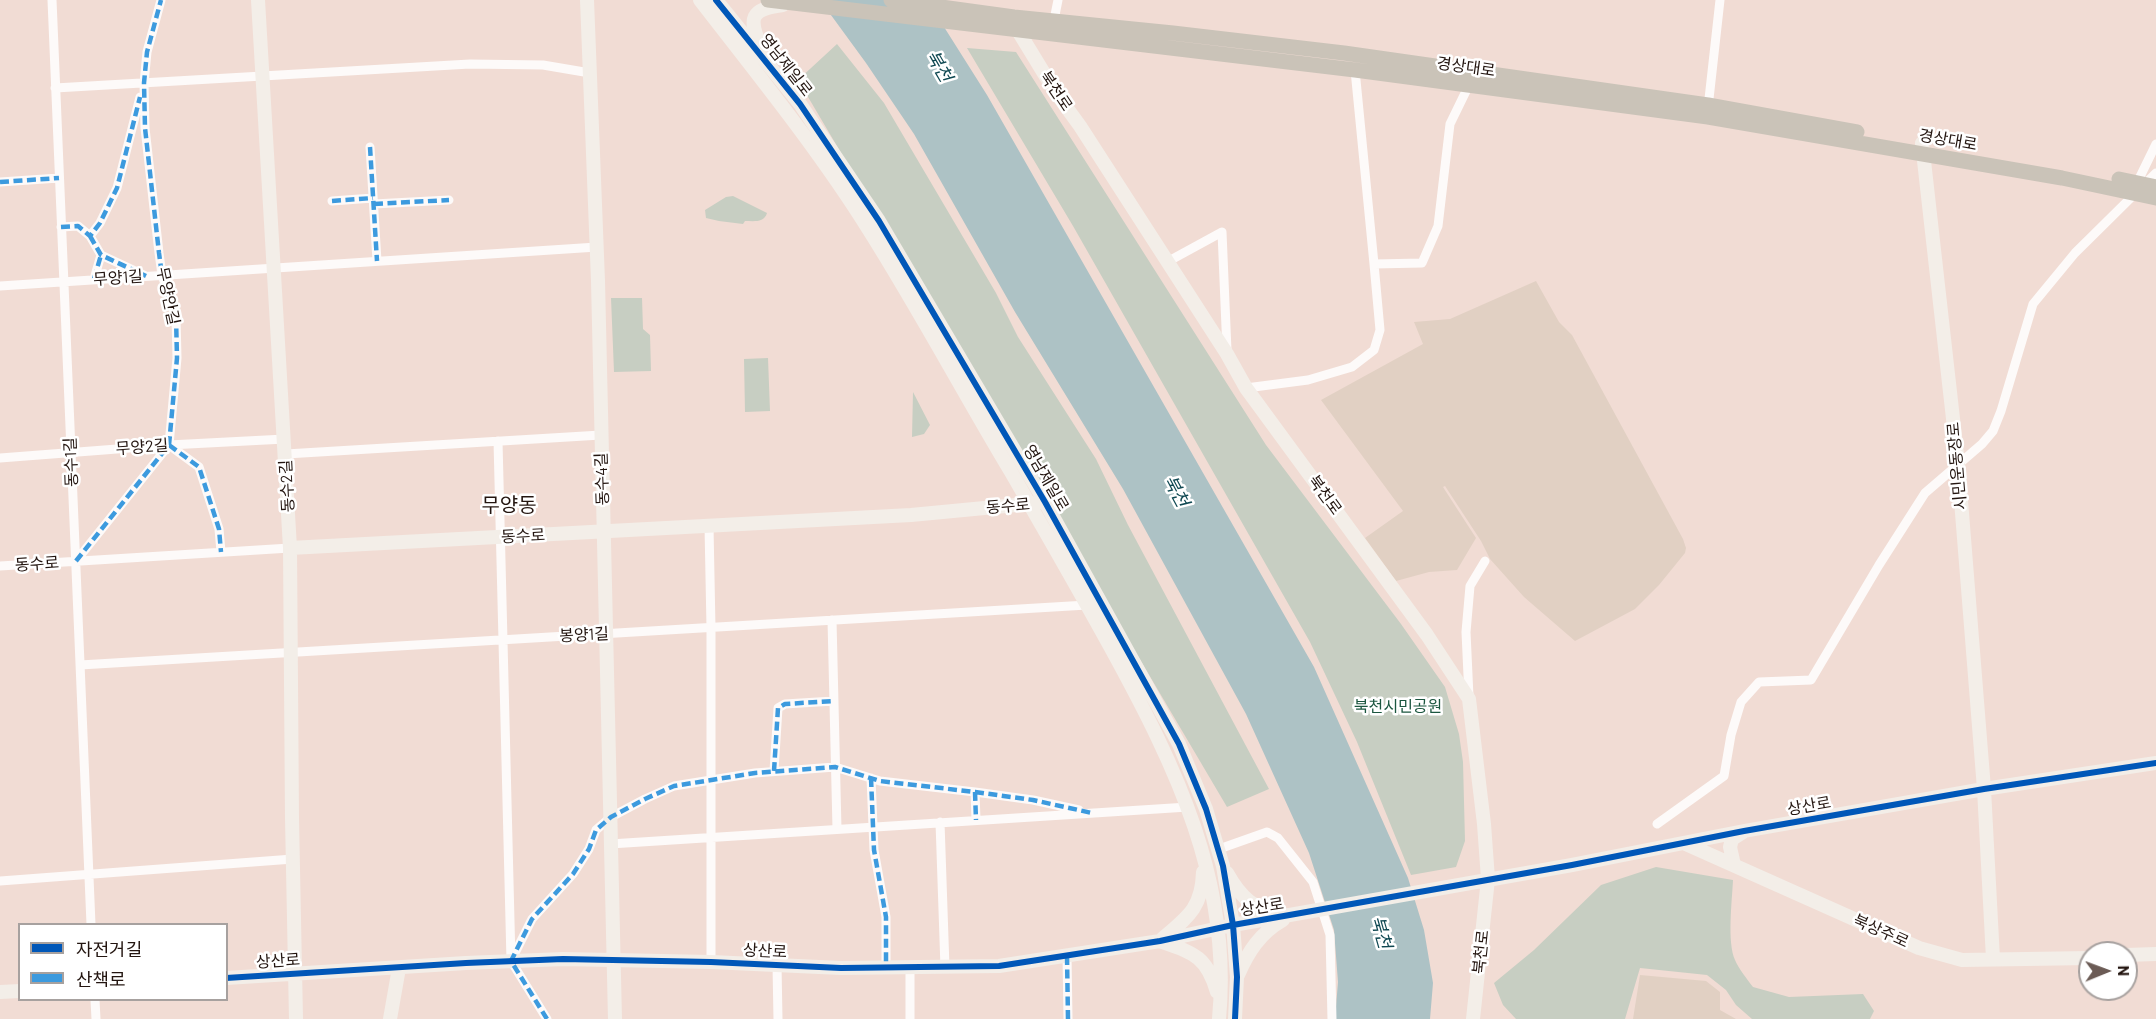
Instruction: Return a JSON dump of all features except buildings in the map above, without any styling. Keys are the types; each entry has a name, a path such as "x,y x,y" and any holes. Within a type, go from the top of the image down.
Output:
{"main road":[{"name":"경상대로","path":"768,0 989,27 1054,21 1344,53 1708,111 2144,186 2156,198"},
{"name":"경상대로","path":"891,0 976,12 1015,23 1355,70 1708,111"}],"street":[{"name":"동수1길","path":"51,0 91,923"},
{"name":"무양안길","path":"161,0 147,52 144,83 145,128 162,275 176,317 177,358 169,445"},
{"name":"동수2길","path":"258,0 290,548 296,1019"},
{"name":"동수4길","path":"588,0 597,247 615,1019"},
{"path":"689,0 714,18"},
{"name":"영남제일로","path":"700,0 794,121 869,229 1087,605 1165,752 1188,807 1226,927 1237,977 1235,1019"},
{"name":"영남제일로","path":"716,0 768,63 830,145 879,220 1045,502 1179,744 1206,809 1223,866 1226,927 1219,1019"},
{"path":"1054,21 1058,0"},
{"path":"1708,111 1720,0"},
{"path":"768,63 753,29 755,16 764,8 791,4"},
{"name":"북천로","path":"1015,23 1227,354 1246,388 1427,635 1469,699 1488,879 1473,1019"},
{"path":"55,88 470,64 543,65 591,73"},
{"path":"1246,388 1308,380 1341,371 1352,367 1374,350 1380,330 1355,70"},
{"path":"90,236 100,223 117,188 144,83"},
{"path":"1374,264 1422,263 1438,226 1450,124 1469,85"},
{"path":"1657,824 1724,776 1731,735 1741,702 1759,682 1811,680 1879,565 1925,494 1982,444 1993,431 2033,304 2075,253 2144,186 2156,144"},
{"path":"370,147 376,261"},
{"name":"시민운동장로","path":"1922,148 1958,463 1984,789 1993,959"},
{"path":"0,182 59,178"},
{"path":"332,201 450,200"},
{"path":"61,227 78,226 90,236 101,255 146,276"},
{"path":"1167,262 1222,232 1227,354"},
{"name":"무양1길","path":"0,285 597,247"},
{"path":"94,279 101,255"},
{"path":"286,454 601,435"},
{"name":"무양2길","path":"0,458 71,451 285,440"},
{"path":"498,441 511,961 547,1019"},
{"path":"76,561 169,445 200,467 219,529 221,552"},
{"name":"동수로","path":"0,566 910,514 1045,502"},
{"path":"709,526 711,962"},
{"path":"1469,699 1466,632 1470,586 1485,561"},
{"name":"봉양1길","path":"80,665 1087,605"},
{"path":"832,620 837,829"},
{"path":"774,771 778,708 785,704 834,701"},
{"name":"상산로","path":"228,978 511,961 614,959 910,968 999,966 1160,941 1686,844 1744,831 1984,789 2156,763"},
{"path":"511,961 532,919 573,874 589,849 596,830 610,817 675,786 774,771 835,767 880,781 1033,800 1092,813"},
{"path":"871,778 874,850 886,917 886,967"},
{"path":"975,792 976,820"},
{"path":"610,844 1188,807"},
{"path":"940,822 945,968"},
{"path":"1219,849 1267,831 1278,838 1313,882 1330,935 1332,1019"},
{"path":"1734,865 1732,839 1744,831"},
{"name":"북상주로","path":"1686,844 1919,948 1962,960 2078,958"},
{"path":"1203,852 1200,897 1186,918 1160,941 1192,952 1203,962 1212,976 1220,1003"},
{"path":"0,881 293,860"},
{"path":"1223,866 1238,892 1249,903 1268,911 1293,916"},
{"path":"1237,977 1247,954 1255,943 1271,926 1293,916"},
{"path":"2138,955 2156,954"},
{"path":"1067,956 1068,1019"},
{"path":"777,965 778,1019"},
{"path":"390,1019 399,968"},
{"path":"910,968 910,1019"},
{"path":"0,992 18,991"},
{"path":"95,1001 96,1019"}],"shaded area":[{"path":"1536,281 1559,322 1572,335 1686,548 1685,553 1659,585 1635,609 1575,641 1524,597 1490,559 1445,486 1443,487 1476,538 1457,570 1429,572 1396,581 1365,538 1403,511 1321,400 1423,344 1414,322 1450,319"},
{"path":"1640,975 1706,981 1720,992 1720,1010 1736,1019 1633,1019"}],"green space":[{"path":"837,44 884,103 996,293 1018,337 1096,459 1128,525 1269,789 1227,807 798,80"},
{"name":"북천시민공원","path":"967,48 1016,52 1266,445 1401,624 1445,687 1459,734 1463,762 1465,841 1456,867 1411,875 1357,742 1310,642 1073,226"},
{"path":"733,196 767,213 766,216 758,221 745,221 743,224 706,218 705,210 726,197"},
{"path":"611,298 642,298 643,329 650,335 651,371 614,372"},
{"path":"768,358 770,411 745,412 744,359"},
{"path":"913,392 930,425 924,434 912,437"},
{"path":"1656,867 1733,880 1731,943 1735,960 1753,987 1789,997 1863,994 1874,1011 1870,1019 1752,1019 1736,1005 1726,990 1707,975 1640,968 1625,1019 1516,1019 1503,1005 1494,983 1534,950 1601,885"}],"water":[{"name":"북천","path":"820,0 927,0 987,95 1314,667 1408,878 1424,930 1433,983 1430,1019 1335,1019 1338,982 1334,930 1309,853 1246,714 1123,489 1015,312 914,134"}],"marked path":[{"path":"76,561 169,445 177,358 176,317 162,275 145,128 144,83 147,52 161,0"},
{"path":"61,227 78,226 90,236 100,223 117,188 140,97"},
{"path":"370,147 377,261"},
{"path":"0,182 59,178"},
{"path":"332,201 373,198"},
{"path":"374,204 449,200"},
{"path":"90,236 101,255 146,276"},
{"path":"94,279 101,255"},
{"path":"169,445 199,467 219,529 221,552"},
{"path":"774,771 778,708 785,704 834,701"},
{"path":"547,1019 511,961 532,919 573,874 589,849 596,830 611,817 645,799 674,786 755,773 835,767 880,781 975,792 976,820"},
{"path":"871,778 874,850 886,917 886,967"},
{"path":"975,792 1033,800 1092,813"},
{"path":"1067,956 1068,1019"}],"cycle path":[{"path":"716,0 800,104 879,221 1045,502 1179,744 1206,809 1223,866 1233,925 1237,977 1235,1019"},
{"path":"228,978 563,959 841,968 999,966 1160,941 1233,925 1572,865 1744,831 1984,789 2156,763"}],"district":[{"name":"무양동","path":"509,505"}]}
